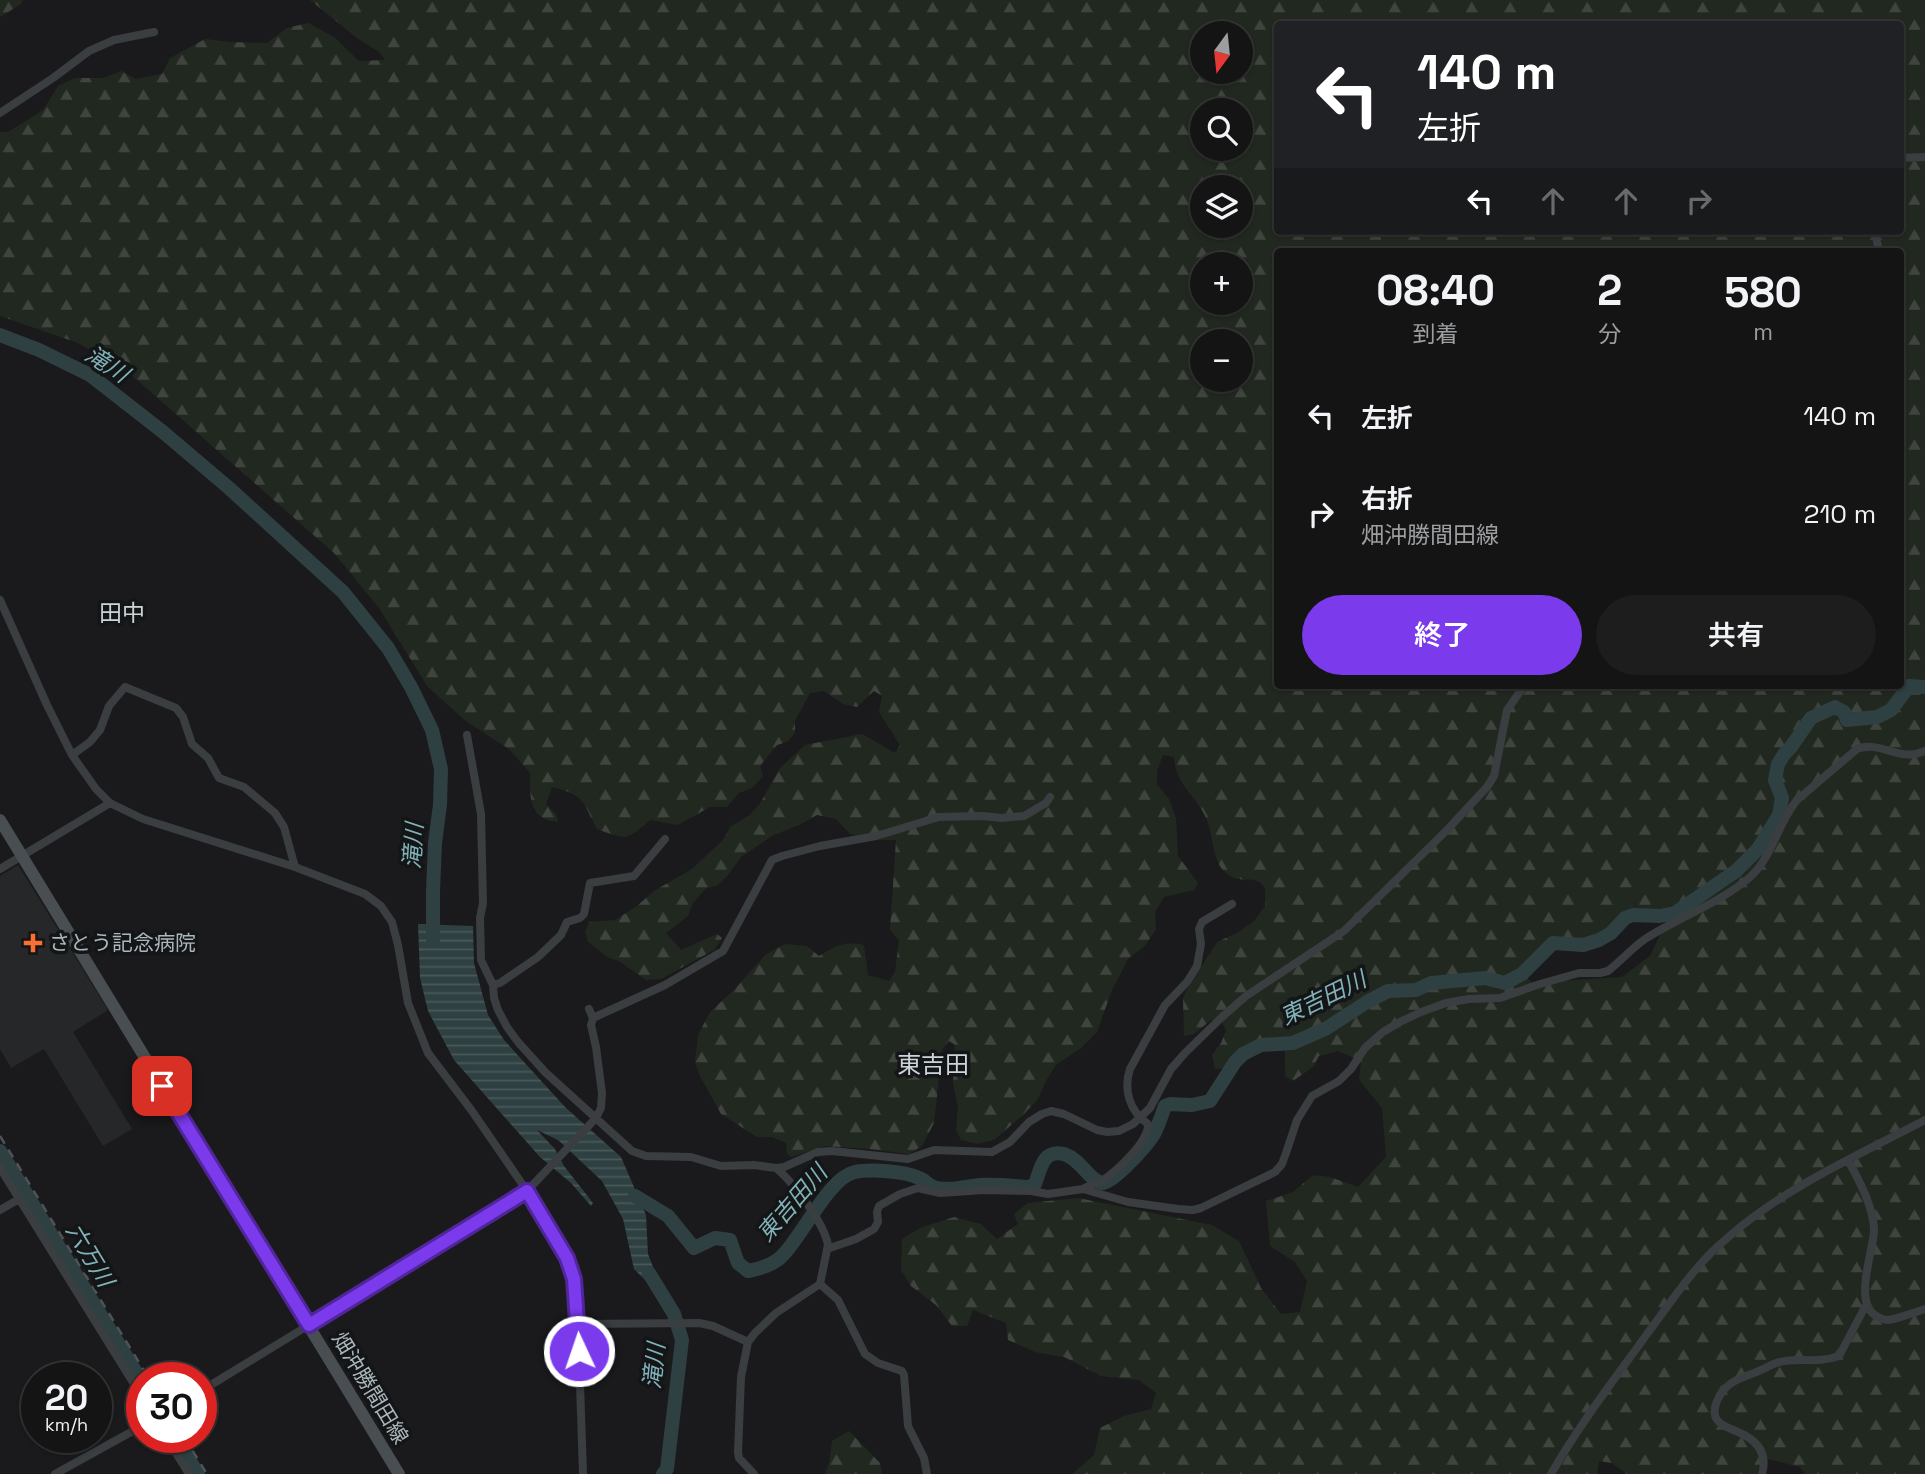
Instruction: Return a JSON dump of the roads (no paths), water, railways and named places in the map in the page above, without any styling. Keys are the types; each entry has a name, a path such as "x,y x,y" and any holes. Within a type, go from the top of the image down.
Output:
{"main road":[{"name":"畑沖勝間田線","path":"0,820 399,1474"}],"street":[{"path":"0,113 89,51 114,40 155,32"},
{"path":"1904,158 1925,157"},
{"path":"0,600 72,755 96,789 110,803 143,819 295,867 365,894 381,906 392,922 408,1003 428,1052 527,1191 567,1258 574,1279 578,1324 583,1474"},
{"path":"72,755 90,742 100,730 109,706 125,687 176,708 183,717 192,744 208,758 219,778 244,787 275,813 284,827 295,867"},
{"path":"467,735 481,814 481,960 493,985 498,1010 513,1035 545,1072 632,1151 646,1156 691,1157 721,1166 754,1165 776,1168 818,1152 908,1159 934,1150 992,1152 1010,1142 1029,1122 1051,1111 1107,1132 1119,1131 1140,1119 1150,1108 1171,1069 1221,1018 1246,996 1344,931 1487,787 1494,776 1507,710 1521,689"},
{"path":"1083,1189 1128,1202 1193,1210 1275,1172 1282,1164 1297,1120 1312,1096 1339,1081 1365,1048 1383,1032 1421,1012 1446,1003 1500,998 1579,973 1600,974 1608,971 1647,938 1727,894 1750,877 1763,863 1789,810 1797,800 1857,749 1875,746 1894,754 1906,755 1925,751"},
{"path":"217,1381 527,1191 596,1118 601,1108 602,1093 591,1014 665,985 723,951 772,860 820,846 876,836 939,817 1024,816 1046,803 1050,797"},
{"path":"0,869 110,803"},
{"path":"493,985 538,957 561,934 567,922 584,914 590,883 634,876 666,839"},
{"path":"827,1249 856,1239 874,1229 878,1222 879,1206 918,1188 940,1194 984,1190 1048,1194 1083,1189 1118,1170 1146,1137 1149,1129 1148,1124 1140,1119 1131,1105 1128,1077 1130,1069 1165,1005 1187,982 1197,966 1201,944 1199,929 1202,922 1232,904"},
{"path":"1551,1474 1588,1416 1699,1266 1724,1240 1791,1191 1925,1120"},
{"path":"1848,1160 1873,1216 1874,1232 1865,1294 1867,1305 1873,1315 1886,1321 1925,1309"},
{"path":"0,1168 126,1371"},
{"path":"754,1474 739,1458 738,1452 741,1377 748,1342 776,1313 820,1284 827,1249 827,1240 813,1213 776,1168"},
{"path":"0,1210 19,1199"},
{"path":"820,1284 843,1307 865,1354 878,1363 902,1371 908,1426 924,1458 927,1474"},
{"path":"1762,1474 1765,1464 1763,1454 1756,1444 1720,1424 1715,1417 1714,1408 1723,1391 1731,1382 1780,1362 1830,1360 1839,1356 1867,1305"},
{"path":"578,1324 699,1323 732,1333 748,1342"},
{"path":"55,1474 126,1435"},
{"path":"176,1453 189,1474"}],"waterway":[{"name":"滝川","path":"0,335 39,350 90,375 163,432 343,592 388,648 432,730 441,769 435,843 433,940"},
{"name":"東吉田川","path":"635,1196 668,1216 694,1248 715,1238 730,1240 738,1263 748,1271 761,1268 782,1256 835,1185 855,1172 905,1174 943,1189 986,1185 1029,1187 1035,1184 1047,1157 1057,1153 1076,1161 1097,1181 1107,1182 1131,1162 1152,1137 1165,1106 1210,1101 1235,1062 1243,1054 1261,1045 1293,1043 1327,1028 1388,991 1416,990 1431,983 1485,978 1505,983 1522,974 1553,943 1583,945 1611,933 1625,918 1633,915 1660,916 1675,913 1736,871 1758,849 1779,815 1782,798 1775,780 1778,764 1811,718 1835,707 1844,712 1847,720 1877,717 1891,710 1909,686 1925,687"},
{"name":"六万川","path":"0,1151 130,1362"},
{"name":"滝川","path":"649,1273 674,1314 682,1340 667,1469 663,1474"},
{"name":"六万川","path":"185,1453 198,1474"}],"railway":[{"path":"0,1136 139,1362"},
{"path":"194,1453 207,1474"}],"place":[{"name":"さとう記念病院","path":"33,943"}],"district":[{"name":"田中","path":"122,613"},
{"name":"東吉田","path":"933,1065"}]}
